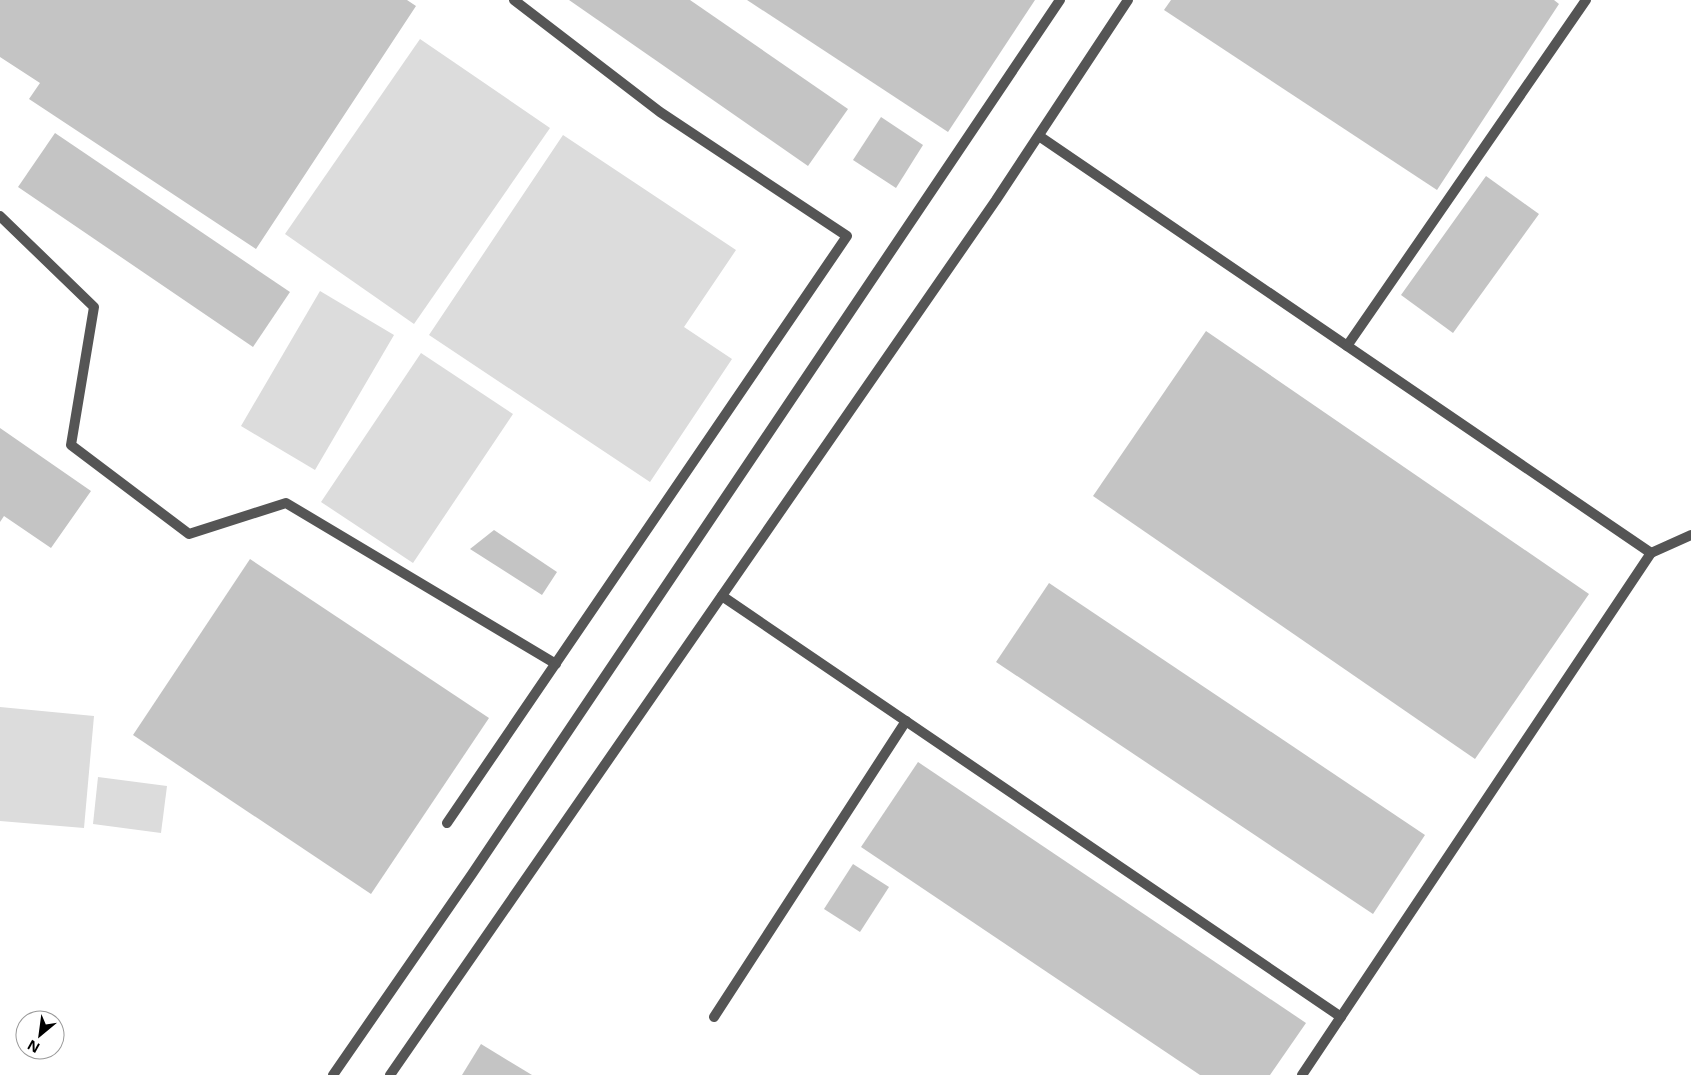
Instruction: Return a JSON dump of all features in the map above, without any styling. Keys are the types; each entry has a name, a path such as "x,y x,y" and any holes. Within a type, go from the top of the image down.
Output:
{"lane":[{"path":"447,823 847,236 660,112 514,0"},
{"path":"333,1075 478,866 1060,0"},
{"path":"390,1075 996,200 1128,0"},
{"path":"1347,346 1586,0"},
{"path":"1039,136 1651,553"},
{"path":"0,216 94,307 71,445 190,534 286,503 556,664"},
{"path":"1302,1075 1651,553 1691,535"},
{"path":"722,596 1341,1017"},
{"path":"714,1017 906,721"}],"shaded area":[{"path":"420,39 550,128 414,324 285,234"},
{"path":"563,135 736,250 684,327 732,359 650,482 429,335"},
{"path":"320,291 394,335 315,470 241,426"},
{"path":"421,353 513,414 413,563 321,502"},
{"path":"0,707 94,716 84,828 0,821"},
{"path":"98,777 167,786 161,833 93,824"}],"building":[{"path":"0,0 407,0 416,6 256,249 29,99 40,83 0,57"},
{"path":"569,0 690,0 848,109 808,166"},
{"path":"747,0 1035,0 948,132"},
{"path":"1171,0 1554,0 1559,4 1437,190 1164,10"},
{"path":"881,117 923,145 896,188 853,160"},
{"path":"55,133 290,292 253,347 18,187"},
{"path":"1486,176 1539,214 1453,333 1401,295"},
{"path":"1206,331 1589,594 1475,759 1093,496"},
{"path":"0,428 91,491 51,548 4,516 0,522"},
{"path":"494,530 557,572 542,595 470,549"},
{"path":"250,559 489,718 371,894 133,735"},
{"path":"1049,583 1425,835 1373,914 996,662"},
{"path":"918,762 1306,1023 1270,1075 1200,1075 861,847"},
{"path":"853,864 889,887 860,932 824,909"},
{"path":"481,1044 532,1075 462,1075"}]}
